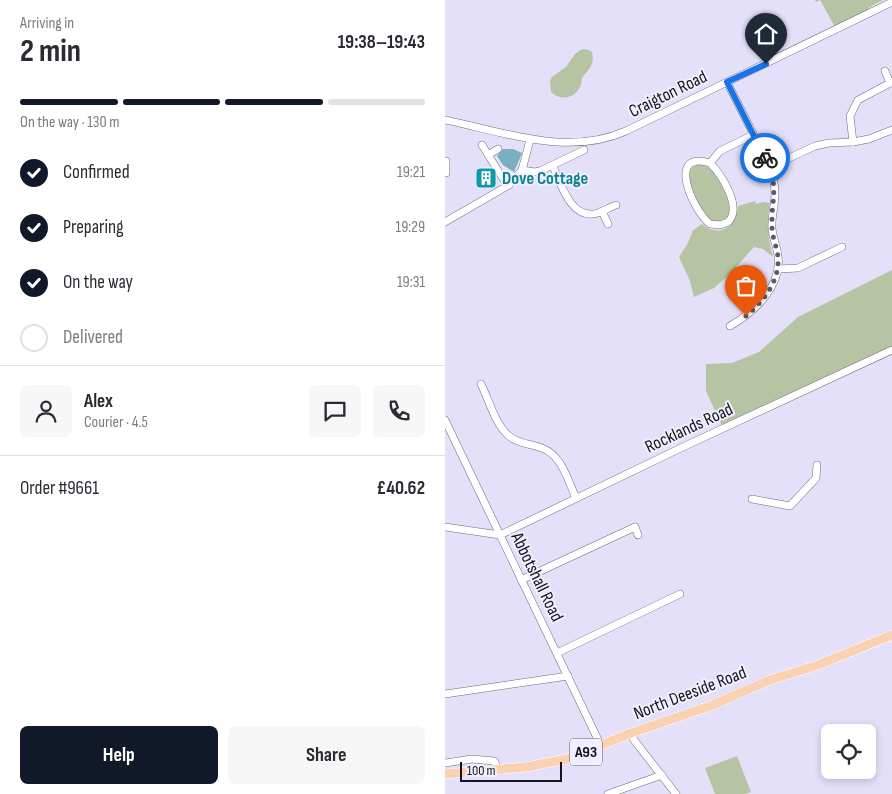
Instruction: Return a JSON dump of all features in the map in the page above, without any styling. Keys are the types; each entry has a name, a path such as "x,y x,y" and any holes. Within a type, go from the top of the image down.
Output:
{"main road":[{"name":"North Deeside Road","path":"445,774 546,764 567,759 631,733 710,706 770,680 819,666 892,635"}],"street":[{"name":"Craigton Road","path":"445,120 530,140 552,142 579,142 618,135 892,2"},
{"path":"853,142 850,116 858,100 891,82 885,71"},
{"path":"727,82 770,167 774,179 775,193 772,229 778,255 778,268 775,279 757,306 730,326"},
{"path":"770,167 815,146 869,139 892,130"},
{"path":"710,163 720,150 753,135"},
{"path":"445,222 509,186 522,170 530,140"},
{"path":"482,144 509,186"},
{"path":"488,155 499,149"},
{"path":"522,170 535,172 553,166 584,150"},
{"path":"446,161 448,172"},
{"path":"699,161 710,163 724,180 732,200 733,213 727,222 722,225 710,224 705,220 697,210 686,186 685,179 688,167 692,163 699,161"},
{"path":"553,166 573,207 580,212 597,214 616,205"},
{"path":"602,211 607,224"},
{"path":"778,268 798,268 842,247"},
{"name":"Rocklands Road","path":"500,535 723,428 892,350"},
{"path":"481,384 501,426 510,437 526,444 543,448 553,455 561,465 576,498"},
{"name":"Abbotshall Road","path":"445,420 601,746"},
{"path":"752,499 789,506 816,478 817,464"},
{"path":"445,527 500,535"},
{"path":"521,580 635,527 638,535"},
{"path":"557,653 680,594"},
{"path":"445,694 568,676"},
{"path":"631,733 634,740 676,794"},
{"path":"445,763 462,759 494,761 497,770"},
{"path":"608,794 662,775"}],"shaded area":[{"path":"820,0 883,0 868,8 871,13 836,29"},
{"path":"582,49 592,52 593,60 582,78 579,89 571,96 556,96 551,92 550,81 552,77 566,67 575,54"},
{"path":"503,149 513,149 522,153 514,172 503,165 497,156"},
{"path":"701,164 713,171 725,190 730,211 723,220 716,222 708,218 694,198 689,176 692,168"},
{"path":"755,201 756,204 770,203 768,230 773,257 763,249 754,247 731,273 714,288 694,297 690,281 679,257 688,243 693,230 702,224 715,230 726,228 734,219 738,206"},
{"path":"892,270 892,350 723,428 706,391 706,364 732,363 759,352 798,317"},
{"path":"737,756 751,792 745,794 715,794 705,768"}],"way so far":[{"path":"746,316 757,306 771,288 778,268 778,255 772,229 775,193 774,179 765,158"}],"place":[{"name":"Dove Cottage","path":"486,178"}],"route":[{"path":"765,158 727,82 766,64"}]}
